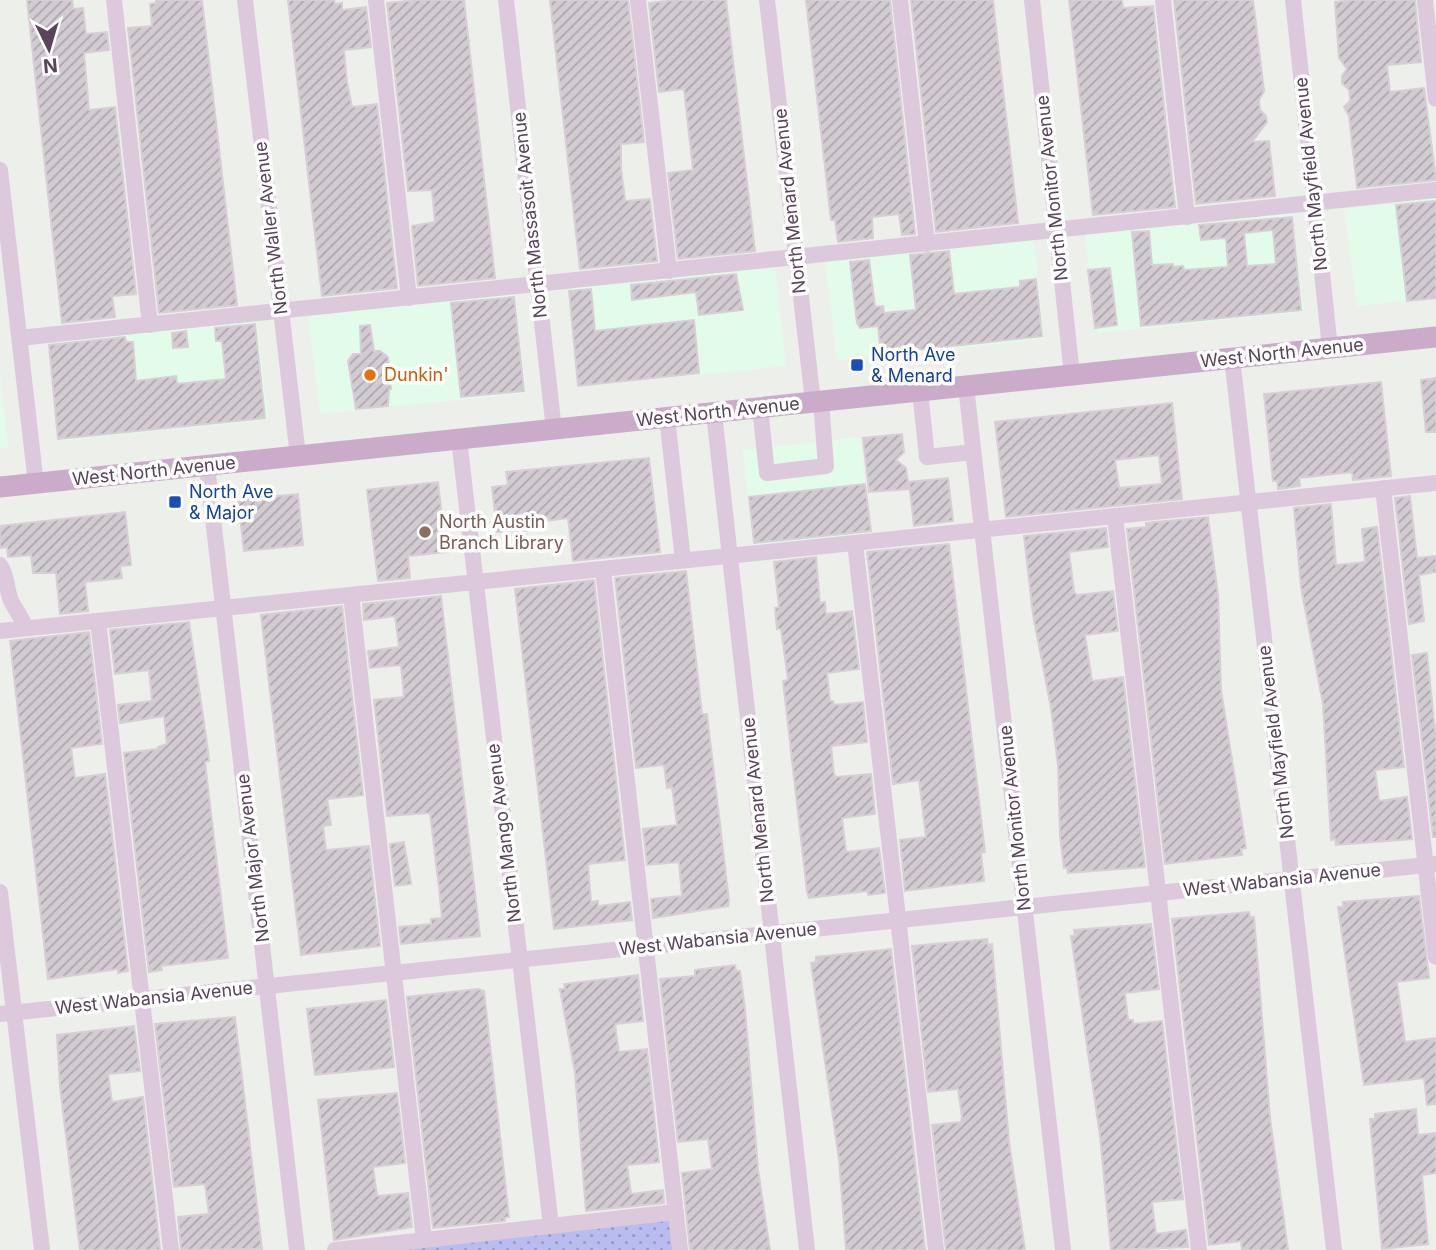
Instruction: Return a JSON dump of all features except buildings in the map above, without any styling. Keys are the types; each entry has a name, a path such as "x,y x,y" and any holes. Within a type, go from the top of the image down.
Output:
{"main road":[{"name":"West North Avenue","path":"0,487 1436,337"}],"street":[{"path":"114,0 150,325"},
{"name":"North Waller Avenue","path":"246,0 298,456"},
{"path":"376,0 409,298"},
{"name":"North Massasoit Avenue","path":"506,0 554,430"},
{"path":"638,0 668,271"},
{"name":"North Menard Avenue","path":"760,408 767,473 826,466 796,257 767,0"},
{"path":"900,0 927,244"},
{"name":"North Monitor Avenue","path":"1032,0 1072,375"},
{"path":"1163,0 1187,217"},
{"name":"North Mayfield Avenue","path":"1293,0 1330,348"},
{"path":"1425,0 1436,99"},
{"path":"0,170 8,313 19,338 36,484"},
{"path":"19,338 1436,190"},
{"name":"North Mayfield Avenue","path":"1232,358 1334,1250"},
{"name":"North Monitor Avenue","path":"966,386 1063,1250"},
{"path":"920,391 927,457 973,452"},
{"name":"North Menard Avenue","path":"714,413 807,1250"},
{"path":"667,418 684,560"},
{"name":"North Mango Avenue","path":"459,439 551,1226"},
{"name":"North Major Avenue","path":"207,466 296,1250"},
{"path":"0,631 1436,483"},
{"path":"1383,488 1431,865 1436,957"},
{"path":"1115,516 1199,1250"},
{"path":"856,543 936,1250"},
{"path":"0,565 5,572 10,600 22,616 25,628"},
{"path":"603,569 680,1250"},
{"path":"351,595 424,1240"},
{"path":"98,621 171,1250"},
{"name":"West Wabansia Avenue","path":"7,1013 1431,865"},
{"path":"0,892 7,1013 42,1250"},
{"path":"335,1250 676,1212"}],"shaded area":[{"path":"1436,198 1436,298 1357,306 1344,209"},
{"path":"1292,213 1304,312 1097,333 1085,234"},
{"path":"1034,239 1044,339 837,361 825,262"},
{"path":"775,267 786,366 577,387 567,288"},
{"path":"515,293 526,393 320,414 308,316"},
{"path":"257,321 268,420 60,441 48,343"},
{"path":"0,375 8,447 0,448"},
{"path":"860,437 871,534 753,547 743,450"},
{"path":"668,1220 672,1225 675,1250 386,1250"}],"place":[{"name":"North Ave & Menard","path":"857,365"},
{"name":"Dunkin'","path":"370,375"},
{"name":"North Ave & Major","path":"175,502"},
{"name":"North Austin Branch Library","path":"425,532"}]}
